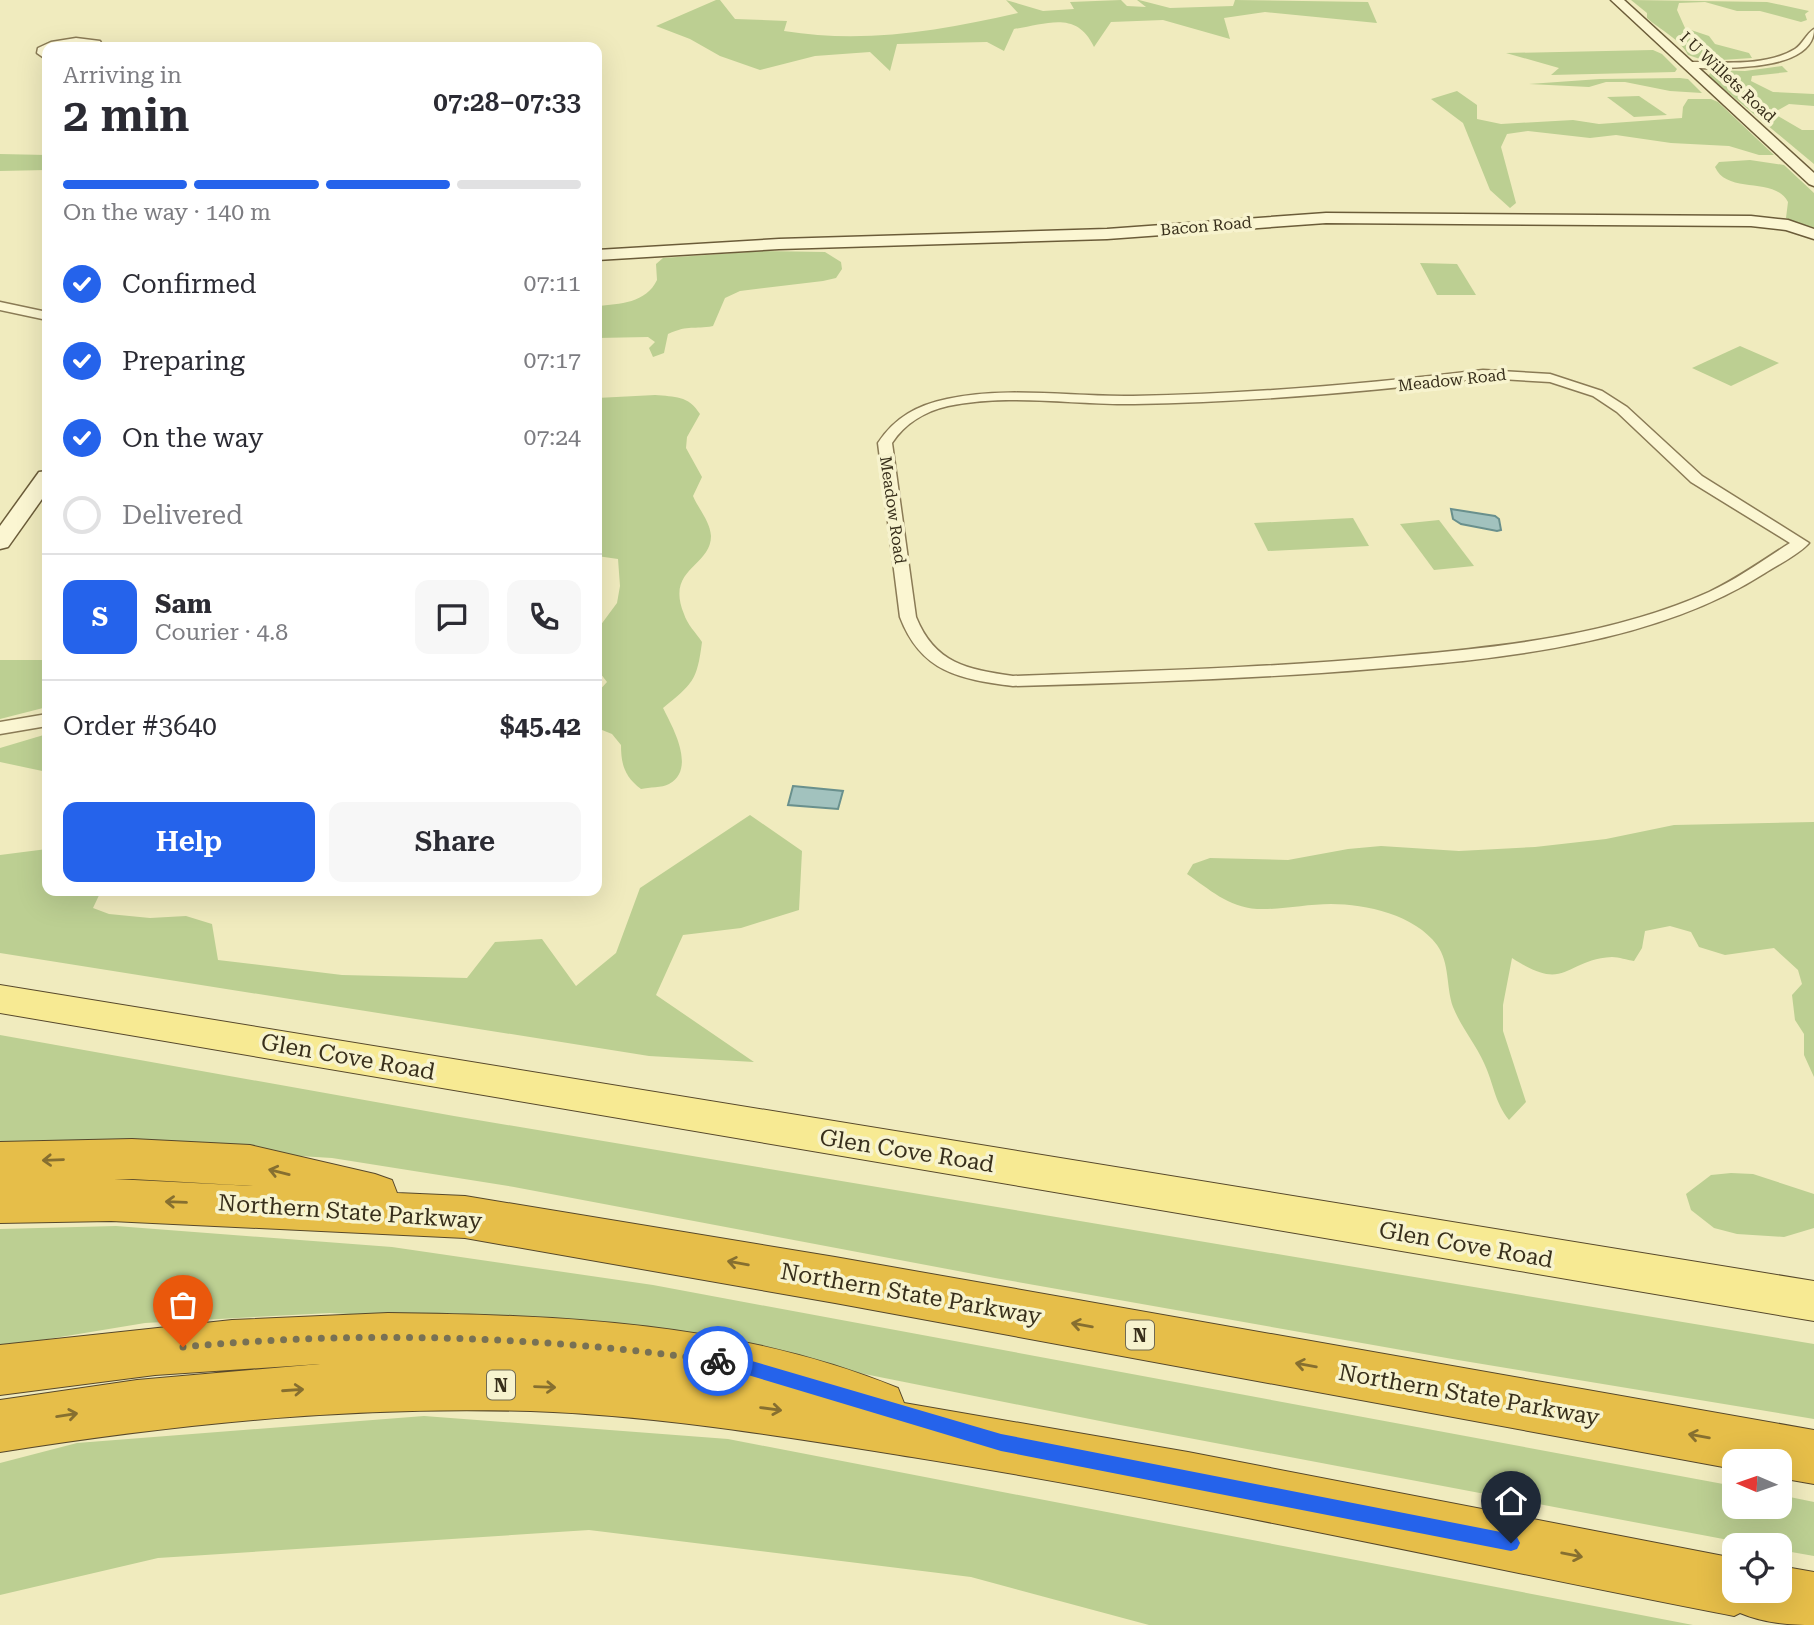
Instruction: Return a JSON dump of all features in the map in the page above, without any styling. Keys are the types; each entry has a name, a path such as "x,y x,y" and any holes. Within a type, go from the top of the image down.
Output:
{"highway":[{"path":"0,1161 121,1159 250,1165 465,1217"},
{"name":"Northern State Parkway","path":"0,1202 111,1199 465,1217 822,1278 1814,1457"},
{"path":"0,1370 233,1342 381,1336 522,1340 738,1364 1001,1443"},
{"name":"N","path":"0,1426 72,1414 269,1391 360,1385 465,1385 637,1392 1001,1443 1722,1585"},
{"path":"1792,1597 1814,1601"}],"main road":[{"name":"Glen Cove Road","path":"0,999 1814,1301"}],"street":[{"name":"I U Willets Road","path":"1617,0 1814,181"},
{"path":"1800,50 1814,32"},
{"path":"76,42 94,42"},
{"path":"1689,65 1737,64 1800,50 1814,53"},
{"name":"Bacon Road","path":"602,255 779,244 1107,234 1326,218 1751,221 1788,225 1814,234"},
{"path":"0,306 42,315"},
{"name":"Meadow Road","path":"1483,374 1538,376 1580,387 1611,402 1684,469 1723,497 1808,545 1703,601 1604,632 1534,648 1281,672 1013,681 982,677 942,664 923,649 913,634 906,603 885,443 890,433 907,419 929,407 974,399 1215,398 1368,389 1483,374"},
{"path":"0,542 42,484"},
{"path":"0,728 42,721"}],"green space":[{"path":"720,0 735,19 787,21 784,31 814,35 901,34 1018,13 1006,0 1043,11 1074,9 1070,2 1121,0 1127,6 1146,7 1139,0 1170,8 1233,6 1235,0 1368,2 1377,23 1265,12 1224,18 1230,39 1163,20 1111,22 1094,47 1079,28 1060,22 1014,29 1004,51 987,42 897,44 890,71 870,52 815,56 760,70 720,56 690,39 656,26"},
{"path":"1631,0 1767,2 1809,11 1805,14 1807,20 1801,22 1760,11 1737,11 1705,2 1679,3 1677,10 1685,28 1709,36 1715,44 1749,53 1752,58 1706,61 1688,55 1680,44 1647,18 1647,13"},
{"path":"1653,50 1662,54 1677,69 1675,72 1551,75 1559,68 1506,53"},
{"path":"1782,66 1788,72 1752,76 1751,81 1773,92 1814,94 1814,106 1789,104 1773,113 1802,130 1814,130 1814,164 1708,76 1713,70 1745,71"},
{"path":"1600,79 1688,79 1702,93 1670,91 1625,82 1606,82 1589,87 1529,84"},
{"path":"1457,91 1477,105 1477,119 1501,124 1573,120 1599,124 1682,118 1683,107 1688,99 1711,99 1718,102 1774,155 1759,155 1729,146 1671,143 1616,135 1590,138 1528,131 1507,134 1501,147 1516,203 1510,208 1490,190 1463,123 1431,99"},
{"path":"1639,96 1667,115 1634,117 1607,97"},
{"path":"0,154 42,155 42,170 0,171"},
{"path":"1750,160 1784,165 1814,193 1814,230 1786,218 1788,202 1782,194 1730,181 1715,167 1719,162"},
{"path":"764,251 825,252 841,262 842,269 836,278 823,281 740,291 725,298 713,326 687,328 668,334 664,353 653,357 649,348 655,342 648,337 602,338 602,305 632,301 646,293 657,280 656,264 663,258"},
{"path":"1420,263 1457,264 1476,295 1437,295"},
{"path":"1740,346 1779,363 1731,386 1692,368"},
{"path":"655,395 675,397 691,403 700,414 687,437 686,448 702,477 693,496 711,536 704,555 684,577 680,587 680,599 685,618 702,642 692,681 663,708 680,747 681,768 677,777 669,784 641,789 625,770 621,745 612,734 602,730 602,688 607,682 602,676 602,623 617,603 620,586 618,559 602,557 602,398"},
{"path":"1353,518 1369,546 1268,551 1254,523"},
{"path":"1439,520 1474,566 1434,570 1400,524"},
{"path":"0,660 42,660 42,708 0,719"},
{"path":"42,735 42,771 0,762 0,748"},
{"path":"750,815 802,851 799,910 741,928 683,935 656,995 754,1062 649,1056 0,953 0,855 42,850 42,896 99,896 93,908 109,914 150,918 186,916 212,924 218,960 342,975 467,978 495,942 542,939 576,986 616,953 640,888"},
{"path":"1814,822 1814,1077 1804,1055 1804,1034 1795,1020 1792,995 1802,984 1798,970 1774,948 1725,955 1699,947 1691,932 1670,926 1645,931 1642,948 1634,961 1612,957 1596,959 1555,974 1530,968 1512,958 1503,1005 1503,1031 1526,1102 1509,1120 1500,1106 1480,1056 1453,1007 1444,959 1428,935 1389,913 1359,906 1331,904 1247,908 1219,896 1187,874 1193,864 1210,858 1288,860 1381,846 1459,851 1535,847 1606,839 1674,825"},
{"path":"0,1035 454,1116 1814,1344 1814,1419 1458,1360 995,1278 514,1187 332,1158 171,1148 0,1149"},
{"path":"1753,1174 1814,1194 1814,1228 1784,1237 1737,1234 1714,1228 1691,1210 1686,1194 1711,1175"},
{"path":"116,1226 392,1247 653,1285 1722,1484 1722,1519 1792,1519 1792,1497 1814,1502 1814,1556 1792,1552 1792,1533 1722,1533 1722,1539 1115,1424 669,1335 505,1322 330,1313 145,1323 0,1347 0,1229"},
{"path":"424,1416 728,1439 1693,1625 1149,1625 971,1577 589,1530 158,1558 0,1595 0,1463 77,1443"}],"water":[{"path":"1451,509 1495,516 1499,519 1501,530 1461,524 1453,519"},
{"path":"793,786 843,791 838,809 788,805"}],"way so far":[{"path":"183,1347 233,1342 381,1336 522,1340 718,1361"}],"route":[{"path":"718,1361 738,1364 1001,1443 1511,1543"}]}
